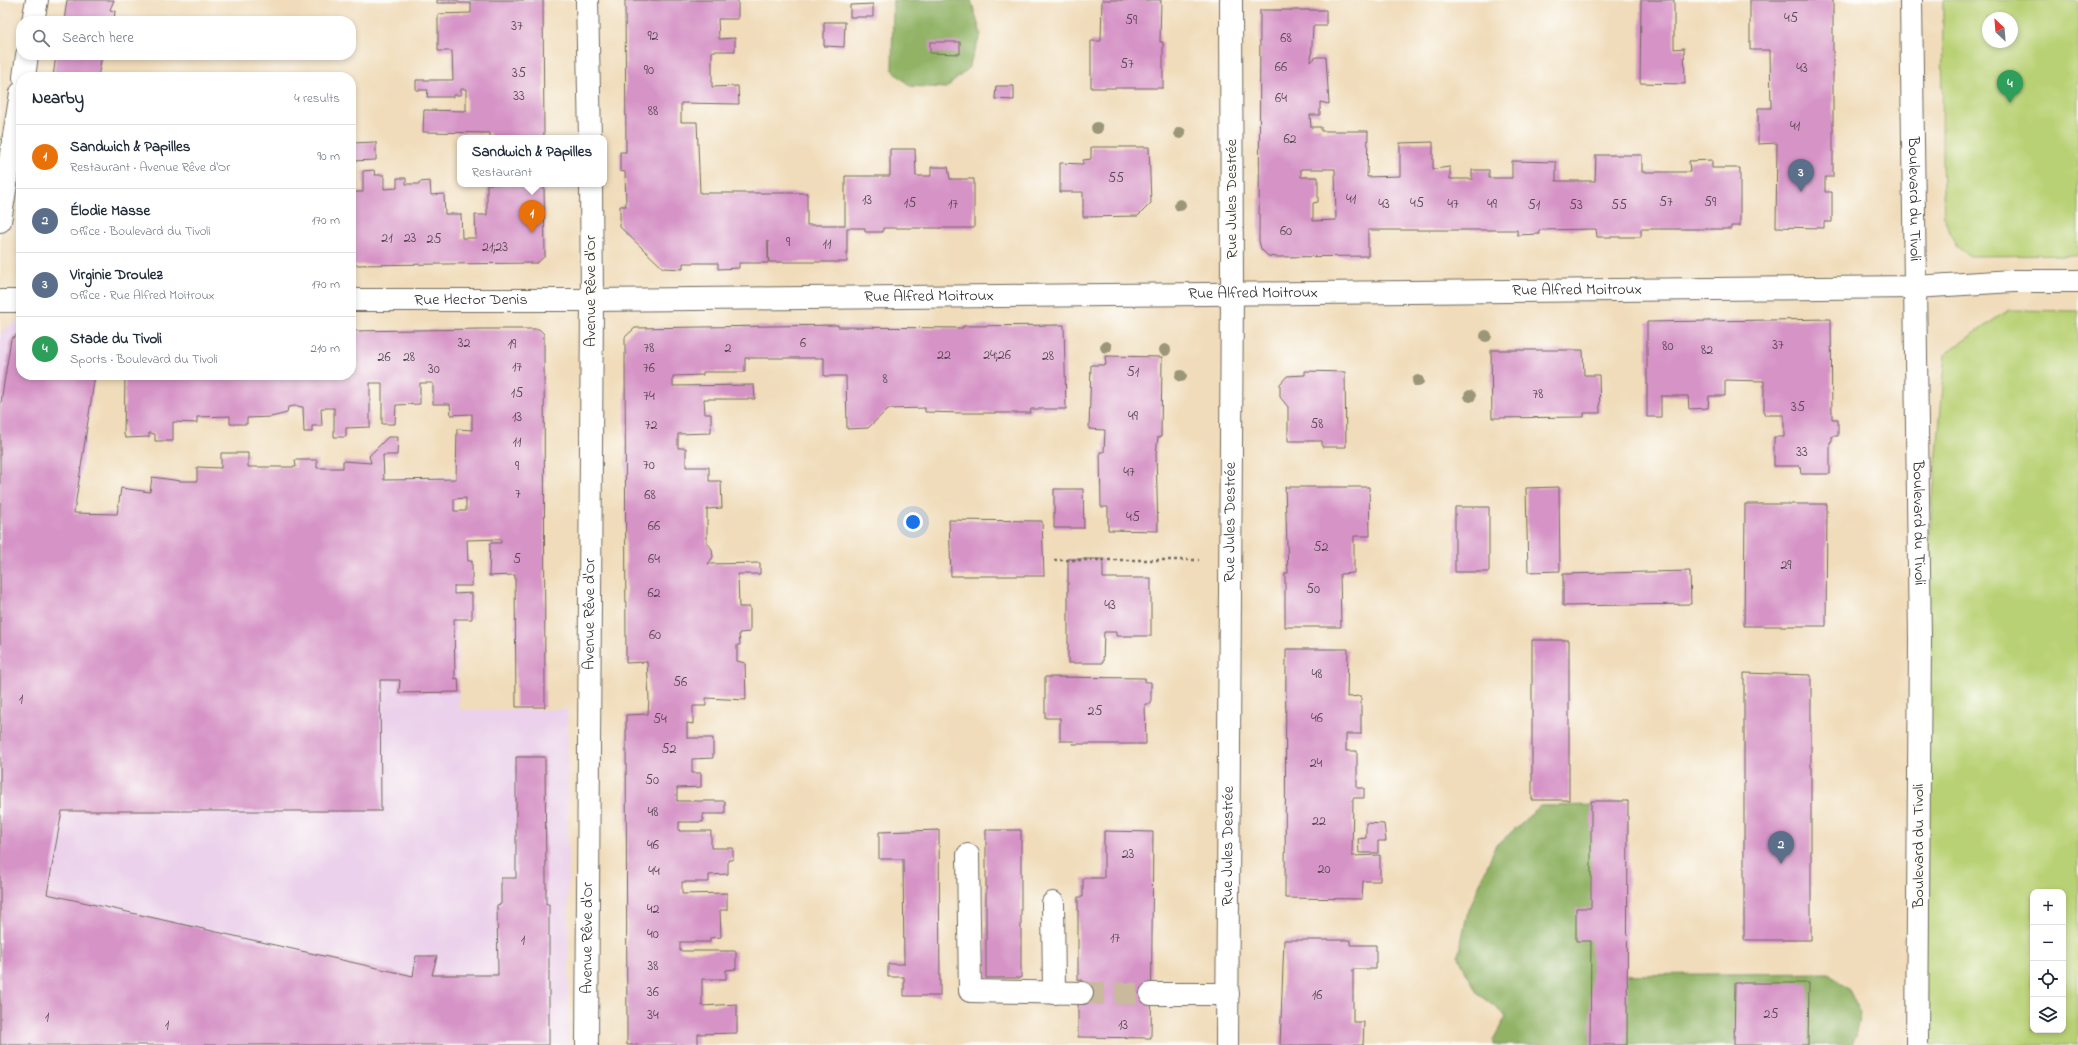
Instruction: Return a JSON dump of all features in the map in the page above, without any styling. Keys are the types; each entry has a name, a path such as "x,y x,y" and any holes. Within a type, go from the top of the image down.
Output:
{"street":[{"path":"34,16 37,0"},
{"path":"587,0 590,135"},
{"name":"Rue Jules Destrée","path":"1227,1045 1232,293 1231,0"},
{"name":"Boulevard du Tivoli","path":"1911,0 1920,639 1917,1045"},
{"path":"25,72 27,60"},
{"path":"0,221 16,123"},
{"name":"Avenue Rêve d'Or","path":"587,1045 592,300 591,187"},
{"name":"Rue Alfred Moitroux","path":"592,300 1914,287 2013,281 2078,281"},
{"name":"Rue Hector Denis","path":"356,300 592,300"},
{"path":"0,301 16,301"},
{"path":"968,855 970,991 1082,993"},
{"path":"1053,903 1054,993"},
{"path":"1151,994 1228,994"}],"path":[{"path":"1054,560 1230,560"}],"shaded area":[{"path":"16,322 16,380 94,380 76,513 180,514 182,481 454,477 459,710 568,709 569,1045 0,1045 0,337 2,330"}],"green space":[{"path":"893,0 971,0 981,34 968,69 946,88 910,86 892,70"},
{"path":"1943,0 2078,0 2078,255 1970,256 1956,246 1944,218 1942,163"},
{"path":"2008,310 2078,311 2078,1045 1917,1045 1920,639 1946,353"},
{"path":"1600,805 1603,975 1829,973 1849,990 1861,1013 1856,1036 1851,1045 1493,1045 1493,1040 1506,1016 1477,993 1458,956 1467,915 1495,847 1540,806"}],"building":[{"path":"67,0 114,0 110,10 115,11 114,16 65,16"},
{"path":"437,0 543,0 544,135 490,135 490,133 423,132 424,110 466,111 466,89 461,89 461,95 453,95 453,97 427,97 428,90 416,90 416,80 453,80 452,51 438,51 438,14 471,13 471,3 437,3"},
{"path":"625,0 738,0 738,19 718,19 719,39 735,38 735,51 712,51 712,87 738,86 739,104 681,103 681,122 697,122 700,193 807,193 807,225 845,225 845,176 890,176 890,149 915,149 916,176 931,176 931,167 948,167 950,179 974,179 974,228 883,228 883,232 865,232 865,228 847,228 847,262 769,262 768,241 768,263 739,263 739,268 718,269 718,263 683,263 683,269 663,268 620,227 620,206 626,206 625,172 620,171 620,152 626,152"},
{"path":"1102,0 1161,0 1160,42 1163,42 1163,88 1091,88 1091,41 1101,41"},
{"path":"1641,0 1674,0 1674,49 1684,48 1685,84 1640,83"},
{"path":"1750,0 1833,0 1833,177 1825,177 1825,192 1832,192 1832,222 1824,222 1824,228 1776,227 1777,143 1758,144 1758,108 1771,108 1770,50 1750,50"},
{"path":"873,4 873,17 850,17 850,5"},
{"path":"1260,10 1326,10 1326,26 1313,26 1311,62 1316,57 1326,57 1329,104 1320,102 1320,115 1310,115 1311,127 1321,127 1321,131 1368,131 1367,177 1400,176 1400,143 1433,142 1433,169 1450,167 1450,179 1472,179 1472,170 1489,170 1489,178 1512,178 1512,161 1556,162 1556,181 1595,181 1596,155 1642,155 1642,172 1690,172 1689,161 1712,160 1712,168 1740,168 1740,226 1731,226 1731,229 1641,229 1641,237 1597,237 1596,229 1539,230 1540,234 1517,235 1517,230 1368,230 1368,256 1268,256 1261,249 1259,241","holes":["1301,169 1335,169 1336,220 1313,221 1313,203 1318,202 1318,177 1301,177"]},
{"path":"824,22 845,22 844,47 824,46"},
{"path":"930,42 960,42 960,54 930,53"},
{"path":"55,60 101,60 99,72 54,72"},
{"path":"996,86 1014,86 1014,100 995,99"},
{"path":"376,142 376,160 356,161 356,143"},
{"path":"1091,147 1149,147 1151,203 1138,216 1083,217 1083,192 1060,192 1060,163 1083,164 1083,160 1091,159"},
{"path":"374,170 375,175 384,175 384,189 397,188 397,178 406,178 406,184 420,184 419,182 430,181 431,195 444,194 445,214 461,214 462,238 476,238 475,215 487,215 487,187 544,187 545,256 537,263 356,265 356,192 363,192 363,171"},
{"path":"1831,319 1832,419 1838,419 1838,436 1832,436 1832,441 1830,442 1830,474 1801,474 1800,466 1774,466 1774,437 1784,437 1784,415 1764,415 1764,381 1725,380 1725,396 1709,396 1708,408 1689,409 1688,396 1661,396 1661,417 1647,417 1647,322"},
{"path":"838,325 838,327 963,328 963,326 1064,325 1066,409 1031,409 1030,413 963,413 925,412 925,408 888,409 868,428 847,429 846,376 824,376 824,358 745,358 745,372 703,372 703,375 673,376 673,386 754,385 755,399 704,399 705,414 711,414 711,433 678,434 678,448 686,448 686,467 709,467 709,481 721,481 722,508 707,509 707,543 712,549 713,557 708,564 760,563 760,574 738,574 739,607 750,607 750,632 739,633 740,645 737,645 737,661 745,663 746,700 706,698 706,706 693,706 693,724 687,723 687,738 713,738 713,758 692,759 692,773 701,773 701,787 677,788 677,801 725,801 725,814 703,814 703,822 679,822 679,831 711,831 711,848 733,848 733,860 728,860 728,874 709,875 709,882 682,882 682,894 727,893 727,910 720,910 721,937 710,938 710,942 680,942 680,951 736,951 736,969 726,970 726,979 702,979 702,1006 737,1004 737,1033 698,1034 698,1045 627,1045 626,715 648,714 649,699 647,662 626,663 625,337 635,328"},
{"path":"539,329 544,334 545,707 516,707 515,575 489,576 490,543 501,543 501,539 467,540 468,561 472,561 472,586 454,586 454,594 472,593 472,619 454,619 455,679 458,678 459,692 399,693 400,680 380,680 381,811 62,811 47,894 413,976 416,956 437,956 432,975 498,975 497,905 501,904 501,878 516,878 516,757 545,757 546,904 549,904 549,1045 0,1045 0,408 11,339 16,336 16,380 94,380 74,513 117,514 121,488 150,492 152,477 181,481 197,481 197,467 221,468 221,453 248,453 248,467 296,467 295,460 317,460 317,468 343,468 343,461 371,463 369,456 388,437 398,437 397,455 383,455 384,480 456,479 457,429 472,430 472,414 451,415 450,404 433,404 433,383 420,383 420,404 396,405 395,424 382,424 382,383 370,383 370,427 346,428 346,437 334,437 334,408 321,408 322,426 312,426 312,432 304,432 303,407 295,406 288,407 287,413 271,417 247,418 247,424 230,424 230,416 197,417 197,423 173,422 173,441 155,441 155,434 149,433 149,437 126,438 124,435 125,380 356,380 356,331","holes":["466,498 466,511 454,511 454,499"]},
{"path":"1491,350 1583,350 1584,375 1599,375 1600,413 1584,413 1584,417 1492,418"},
{"path":"1105,356 1162,357 1161,437 1158,437 1156,453 1158,531 1108,530 1108,507 1101,507 1100,452 1104,452 1105,430 1089,429 1091,365 1106,365"},
{"path":"1305,371 1345,372 1346,447 1322,447 1322,441 1288,441 1288,407 1280,397 1280,384 1287,376 1305,375"},
{"path":"1285,487 1369,487 1370,536 1354,536 1354,573 1340,574 1341,627 1285,627 1285,573 1288,573"},
{"path":"1559,487 1560,571 1528,572 1526,488"},
{"path":"1054,489 1083,489 1084,528 1054,528"},
{"path":"1745,504 1827,504 1826,626 1744,626"},
{"path":"1455,507 1489,507 1489,572 1455,572"},
{"path":"949,520 1042,521 1044,576 951,576"},
{"path":"1068,559 1103,559 1103,578 1151,578 1151,636 1116,636 1116,632 1104,632 1103,663 1068,663"},
{"path":"1690,571 1691,604 1563,606 1563,574"},
{"path":"1532,640 1569,640 1569,800 1532,800"},
{"path":"1286,649 1348,649 1347,697 1361,696 1361,734 1346,734 1346,751 1357,751 1357,788 1364,788 1364,798 1353,798 1352,856 1380,855 1380,881 1363,881 1362,899 1285,898"},
{"path":"1744,673 1811,675 1811,940 1744,940"},
{"path":"1045,677 1145,678 1145,682 1151,682 1151,704 1145,704 1146,744 1073,744 1074,741 1060,741 1060,718 1045,718"},
{"path":"1591,801 1628,801 1627,1045 1590,1045 1591,941 1576,941 1576,908 1591,908"},
{"path":"1366,823 1384,824 1386,841 1378,841 1378,853 1359,853 1358,839 1366,838"},
{"path":"939,830 940,996 904,996 904,977 888,977 888,964 904,964 903,859 879,859 879,832"},
{"path":"986,830 1021,830 1021,978 986,978"},
{"path":"1104,831 1153,832 1151,1038 1078,1037 1078,998 1082,998 1082,980 1078,980 1078,897 1083,897 1083,878 1104,878"},
{"path":"1284,940 1350,940 1350,945 1376,945 1376,969 1353,969 1353,1022 1364,1022 1363,1045 1280,1045"},
{"path":"1735,983 1809,983 1808,1045 1734,1045"}],"tunnel":[{"path":"1082,993 1151,994"}],"place":[{"name":"Stade du Tivoli","path":"2010,103"},
{"name":"Virginie Droulez","path":"1801,192"},
{"name":"Sandwich & Papilles","path":"532,233"},
{"name":"Élodie Masse","path":"1781,864"}]}
